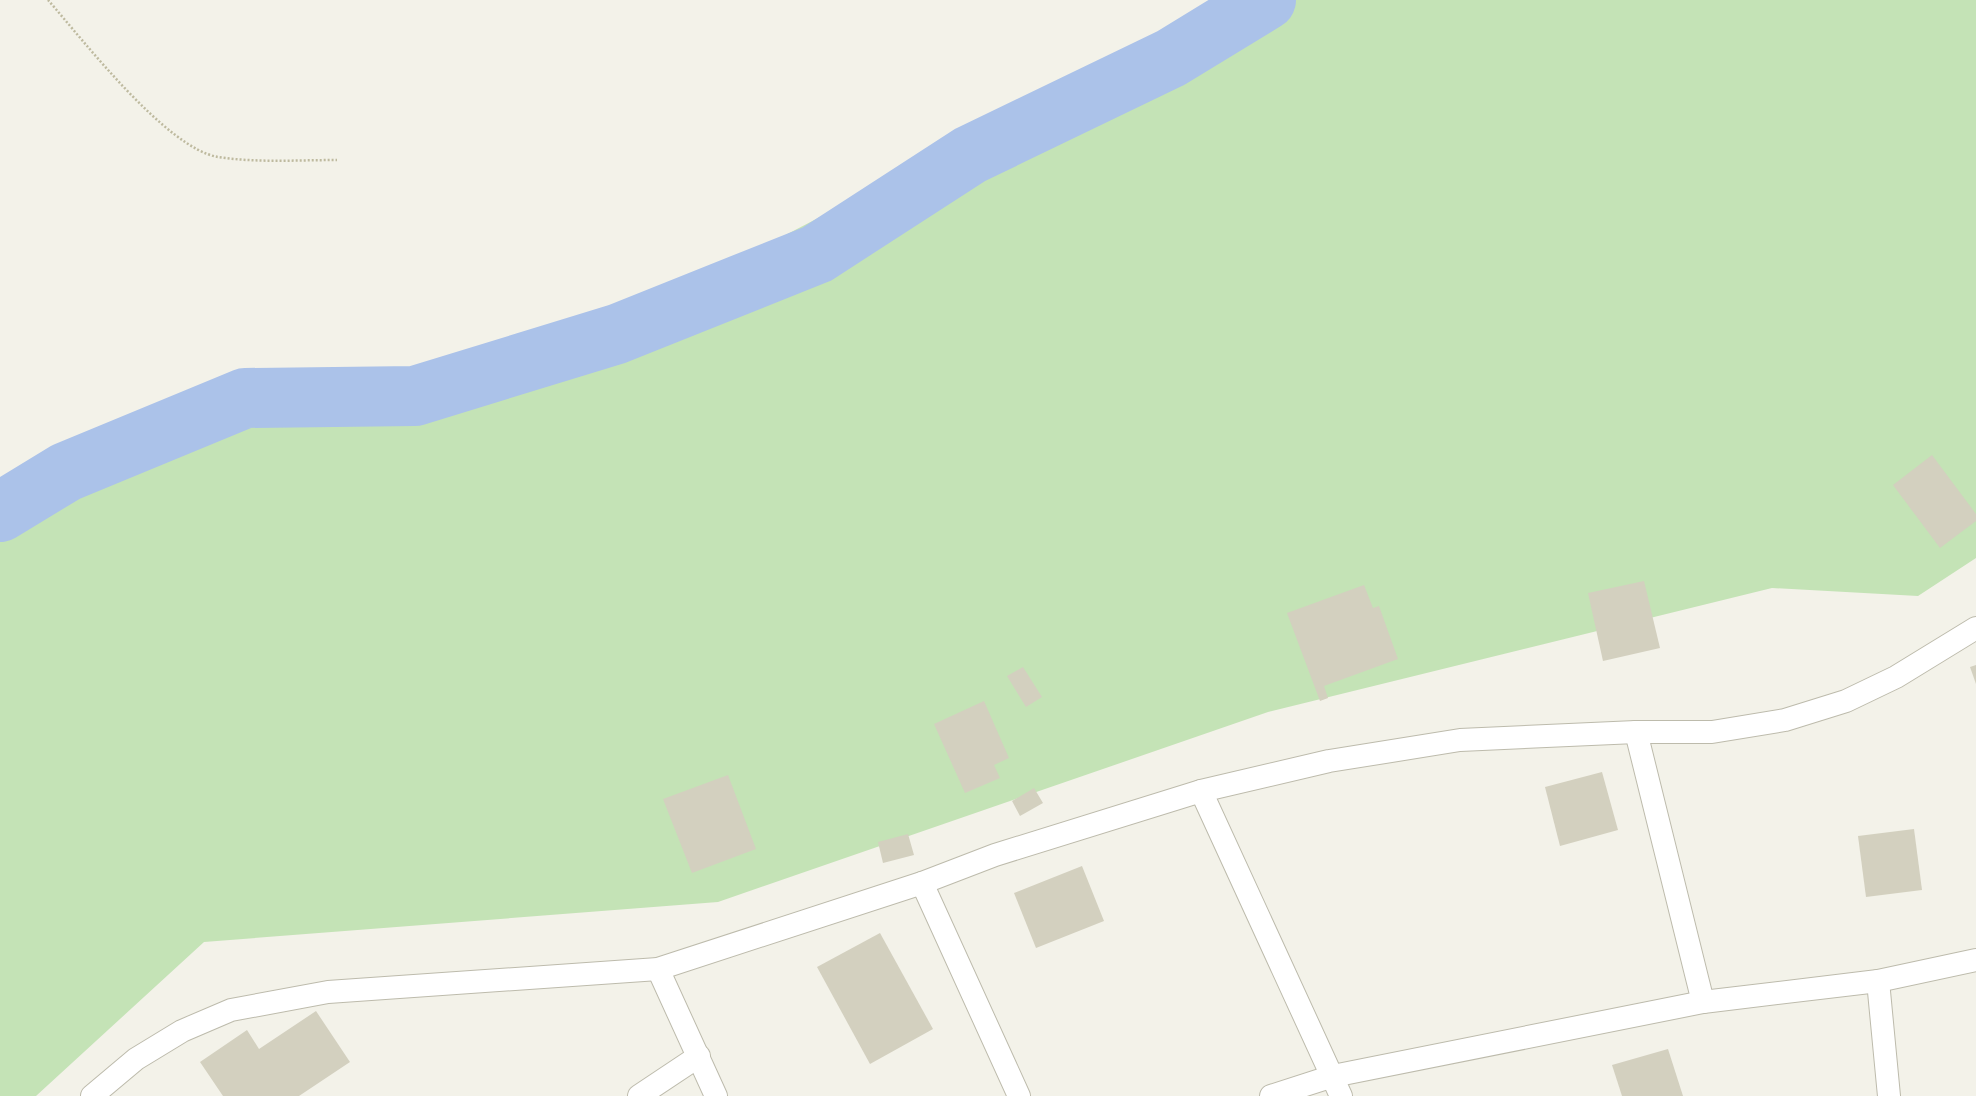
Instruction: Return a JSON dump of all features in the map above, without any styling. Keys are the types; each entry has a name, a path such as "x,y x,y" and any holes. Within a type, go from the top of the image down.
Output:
{"street":[{"path":"92,1096 136,1059 182,1030 231,1010 328,992 658,969 922,883 994,855 1202,791 1329,761 1460,740 1636,732 1712,732 1784,720 1846,701 1896,677 1976,628"},
{"path":"1636,732 1703,1002"},
{"path":"1202,791 1342,1096"},
{"path":"922,883 1019,1096"},
{"path":"1271,1096 1333,1076 1703,1002 1878,981 1976,960"},
{"path":"658,969 716,1096"},
{"path":"1878,981 1889,1096"},
{"path":"638,1096 699,1056"}],"path":[{"path":"48,0 132,96 174,135 192,147 217,157 337,160"}],"green space":[{"path":"1236,0 1976,0 1976,558 1918,596 1772,588 1268,712 718,902 204,942 36,1096 0,1096 0,538 222,423 682,289"}],"building":[{"path":"1932,455 1976,514 1976,521 1940,548 1893,485"},
{"path":"1644,581 1660,648 1603,661 1588,593"},
{"path":"1364,585 1373,608 1379,606 1398,659 1324,686 1328,698 1320,701 1287,613"},
{"path":"1976,665 1976,684 1970,667"},
{"path":"1023,667 1042,697 1026,707 1007,676"},
{"path":"984,701 1009,758 994,765 1000,778 965,793 934,724"},
{"path":"1602,772 1618,830 1560,846 1545,787"},
{"path":"728,775 756,849 692,873 663,799"},
{"path":"1034,788 1043,803 1020,816 1012,801"},
{"path":"1914,829 1922,890 1866,897 1858,836"},
{"path":"908,834 914,855 883,863 878,842"},
{"path":"1082,866 1104,921 1036,948 1014,893"},
{"path":"880,933 933,1029 870,1064 817,967"},
{"path":"316,1011 350,1062 299,1096 223,1096 200,1062 247,1030 259,1049"},
{"path":"1668,1049 1683,1096 1622,1096 1612,1065"}],"waterway":[{"path":"0,512 66,472 245,398 415,396 617,334 817,254 970,155 1171,58 1266,0"}]}
